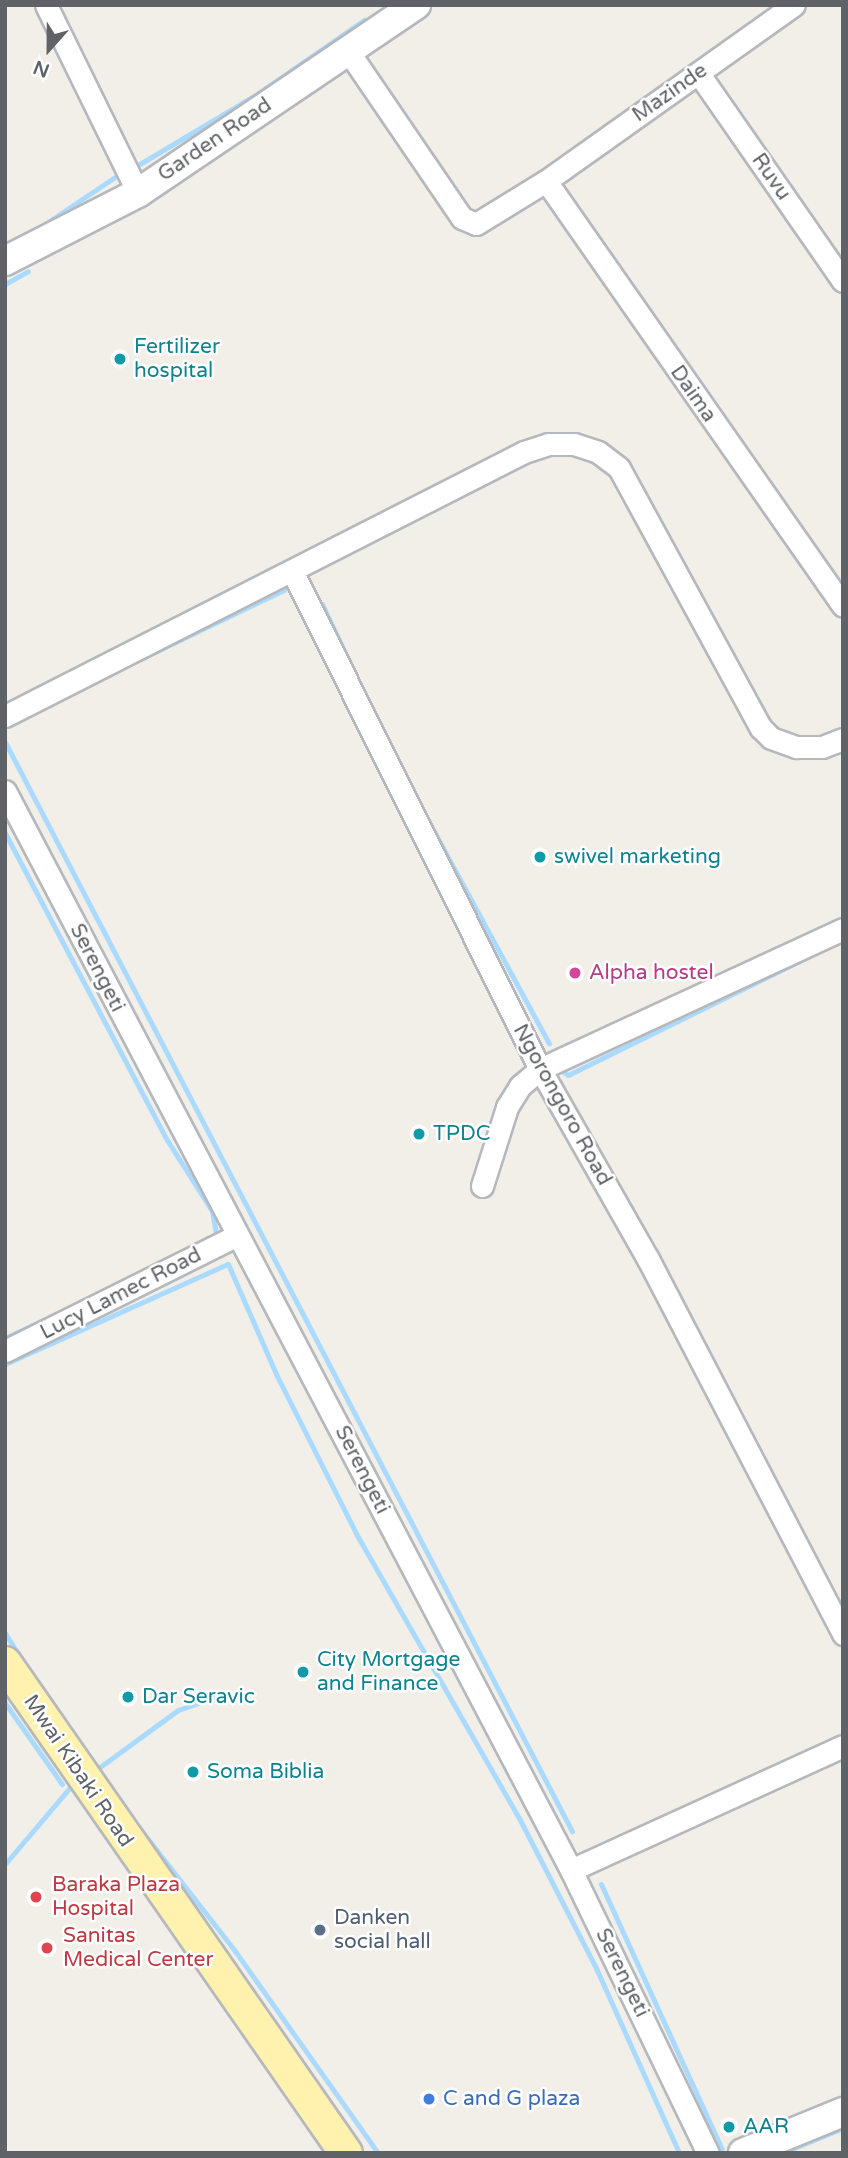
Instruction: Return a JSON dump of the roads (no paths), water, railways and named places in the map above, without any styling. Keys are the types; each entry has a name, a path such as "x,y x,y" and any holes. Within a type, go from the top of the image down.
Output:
{"main road":[{"name":"Mwai Kibaki Road","path":"5,1663 346,2153"}],"street":[{"path":"46,5 138,193"},
{"name":"Garden Road","path":"5,261 138,193 348,51 386,13 416,5"},
{"name":"Mazinde","path":"348,51 466,221 481,223 546,181 794,5"},
{"name":"Ruvu","path":"698,74 843,281"},
{"name":"Daima","path":"546,181 843,606"},
{"path":"5,716 524,452 548,444 574,444 598,452 619,468 761,728 771,738 796,747 822,747 843,739"},
{"name":"Ngorongoro Road","path":"292,571 540,1069 648,1259 843,1634"},
{"name":"Serengeti","path":"5,791 236,1236 571,1870 708,2153"},
{"path":"482,1186 508,1107 520,1086 540,1069 843,929"},
{"name":"Lucy Lamec Road","path":"5,1352 236,1236"},
{"path":"571,1870 843,1746"},
{"path":"743,2153 843,2112"}],"waterway":[{"path":"138,165 257,94 364,20"},
{"path":"36,230 115,177"},
{"path":"5,284 28,271"},
{"path":"132,663 284,590"},
{"path":"322,604 354,672"},
{"path":"5,742 572,1831"},
{"path":"425,815 549,1043"},
{"path":"5,833 167,1140 212,1211 217,1238"},
{"path":"557,1068 568,1075 830,946"},
{"path":"5,1364 228,1264 276,1374 358,1537 519,1818 596,1968 679,2153"},
{"path":"5,1338 56,1314"},
{"path":"5,1633 22,1660"},
{"path":"93,1772 178,1710 228,1693"},
{"path":"5,1703 62,1784"},
{"path":"5,1864 72,1785"},
{"path":"137,1825 235,1951 378,2153"},
{"path":"601,1884 722,2149"},
{"path":"782,2153 843,2128"}],"place":[{"name":"Fertilizer hospital","path":"120,359"},
{"name":"swivel marketing","path":"540,857"},
{"name":"Alpha hostel","path":"575,973"},
{"name":"TPDC","path":"419,1134"},
{"name":"City Mortgage and Finance","path":"303,1672"},
{"name":"Dar Seravic","path":"128,1697"},
{"name":"Soma Biblia","path":"193,1772"},
{"name":"Baraka Plaza Hospital","path":"36,1897"},
{"name":"Danken social hall","path":"320,1930"},
{"name":"Sanitas Medical Center","path":"47,1948"},
{"name":"C and G plaza","path":"429,2099"},
{"name":"AAR","path":"729,2127"}]}
